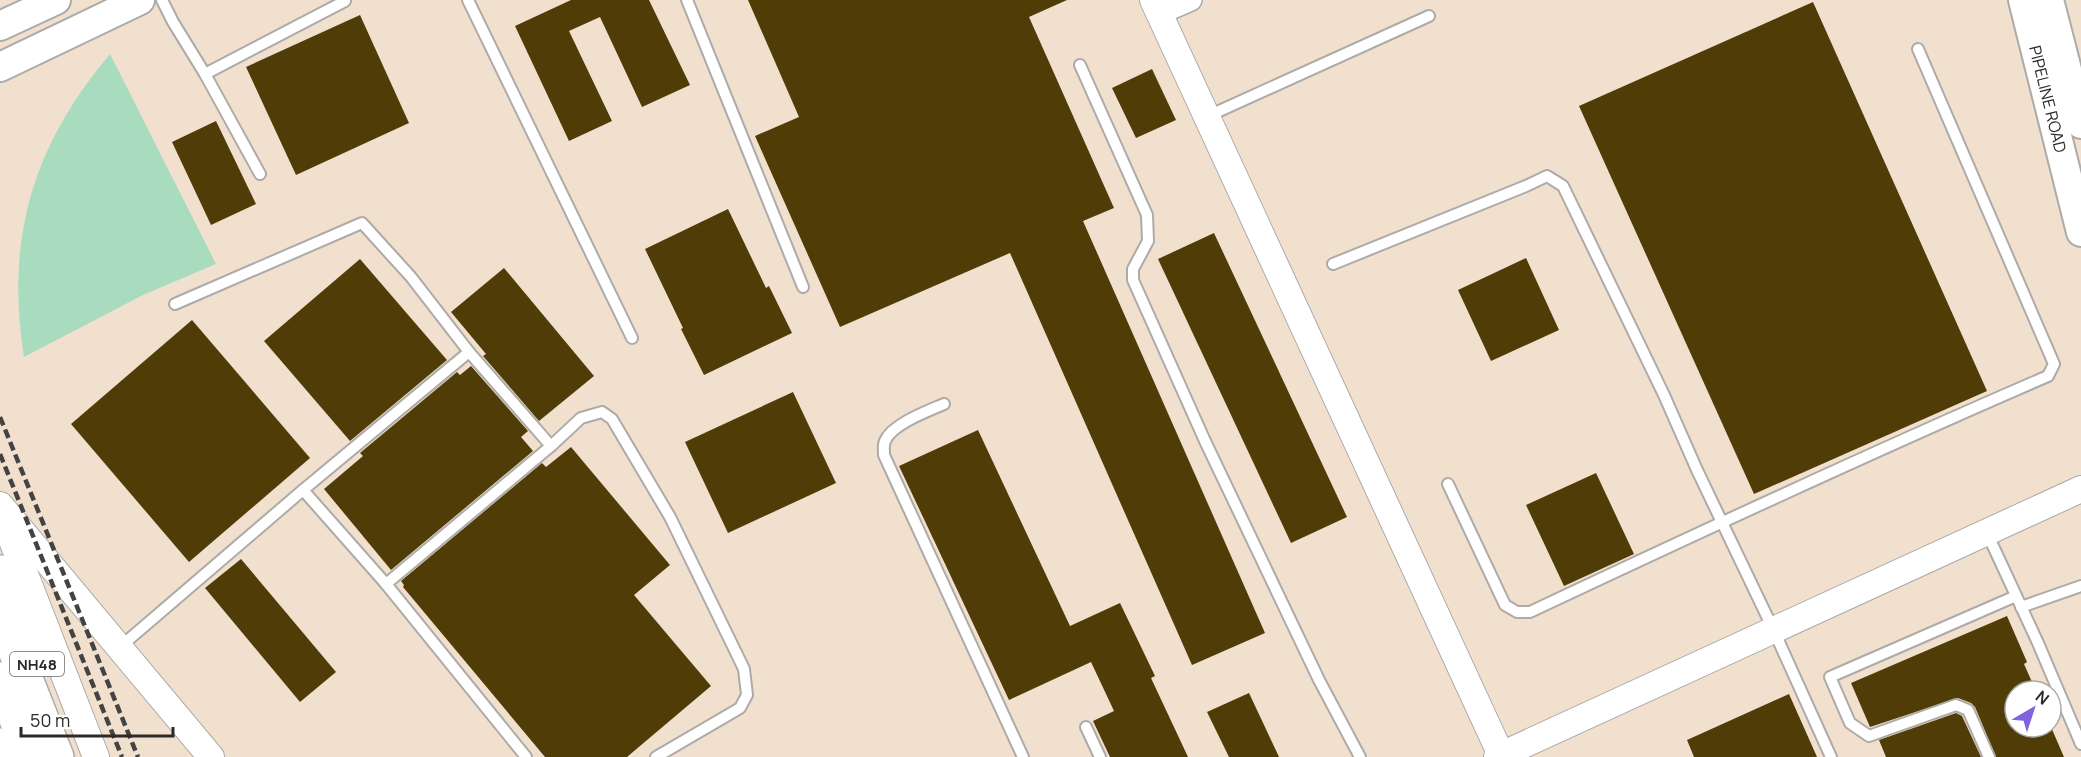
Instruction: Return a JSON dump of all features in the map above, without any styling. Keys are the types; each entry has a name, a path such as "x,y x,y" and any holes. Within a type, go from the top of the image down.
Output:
{"highway":[{"name":"NH48","path":"0,572 74,757"},
{"path":"0,613 57,757"},
{"path":"0,679 31,757"},
{"path":"0,745 5,757"}],"main road":[{"path":"0,26 56,0"},
{"path":"1,66 140,0"},
{"name":"PIPELINE ROAD","path":"2023,0 2044,31 2081,124"},
{"name":"PIPELINE ROAD","path":"2049,0 2044,31 2081,232"}],"street":[{"path":"1191,0 1156,7 1500,756 2081,489"},
{"path":"0,507 211,757"},
{"path":"0,507 96,757"}],"lane":[{"path":"162,0 260,174"},
{"path":"468,0 632,338"},
{"path":"687,0 804,287"},
{"path":"205,74 345,1"},
{"path":"1206,117 1429,16"},
{"path":"1448,484 1505,605 1517,612 1530,612 1721,521 2048,375 2054,364 1918,49"},
{"path":"1080,65 1147,215 1148,242 1133,269 1133,280 1205,441 1319,680 1360,757"},
{"path":"1333,264 1546,176 1563,186 1664,395 1832,757"},
{"path":"175,304 362,223 411,277 469,352 551,446"},
{"path":"120,648 303,490 469,352"},
{"path":"944,404 899,426 888,434 883,443 884,455 1023,757"},
{"path":"386,584 551,446 581,418 602,412 612,419 670,517 744,669 747,695 740,708 656,757"},
{"path":"303,490 386,584 526,757"},
{"path":"1987,533 2081,744"},
{"path":"2021,607 2081,586"},
{"path":"1989,757 1968,710 1956,705 1869,736 1850,723 1830,677 2016,596"},
{"path":"1086,727 1100,757"}],"shaded area":[{"path":"0,0 2081,0 2081,757 0,757"}],"green space":[{"path":"110,54 216,264 143,295 24,357 19,314 19,273 23,233 31,195 44,159 61,123 83,88"}],"building":[{"path":"571,0 649,0 690,85 642,107 600,17 569,31 612,121 569,141 515,26"},
{"path":"748,0 1067,0 1029,17 1114,208 1083,221 1265,633 1192,665 1010,253 840,327 755,136 799,117"},
{"path":"1813,2 1987,391 1754,494 1579,106"},
{"path":"360,15 409,123 296,175 246,67"},
{"path":"1152,69 1176,120 1136,138 1112,88"},
{"path":"216,121 256,204 211,225 172,142"},
{"path":"728,209 766,288 769,286 792,333 704,375 645,249"},
{"path":"1214,233 1347,517 1291,543 1158,259"},
{"path":"1526,258 1559,330 1491,361 1458,290"},
{"path":"360,259 447,360 350,441 264,341"},
{"path":"504,268 594,376 539,421 483,356 486,354 451,312"},
{"path":"192,320 310,458 189,562 71,424"},
{"path":"471,366 528,431 521,437 533,451 391,570 324,489 363,456 360,453 457,372 460,375"},
{"path":"793,392 836,483 728,533 685,442"},
{"path":"978,430 1070,626 1120,603 1155,676 1151,678 1188,757 1110,757 1093,721 1114,711 1091,662 1009,700 899,466"},
{"path":"571,447 670,565 634,595 711,686 627,757 545,757 403,587 401,581 542,463 546,467"},
{"path":"1596,473 1634,554 1564,586 1526,505"},
{"path":"241,559 336,672 300,702 205,588"},
{"path":"2007,616 2027,662 2024,664 2031,679 2003,679 2003,739 2056,739 2064,757 1996,757 1975,707 1958,698 1870,727 1851,683"},
{"path":"1249,693 1279,757 1229,757 1207,712"},
{"path":"1789,694 1817,757 1694,757 1687,740"},
{"path":"1956,713 1962,716 1981,757 1886,757 1879,740"}],"railway":[{"path":"0,417 138,757"},
{"path":"0,454 122,757"}]}
